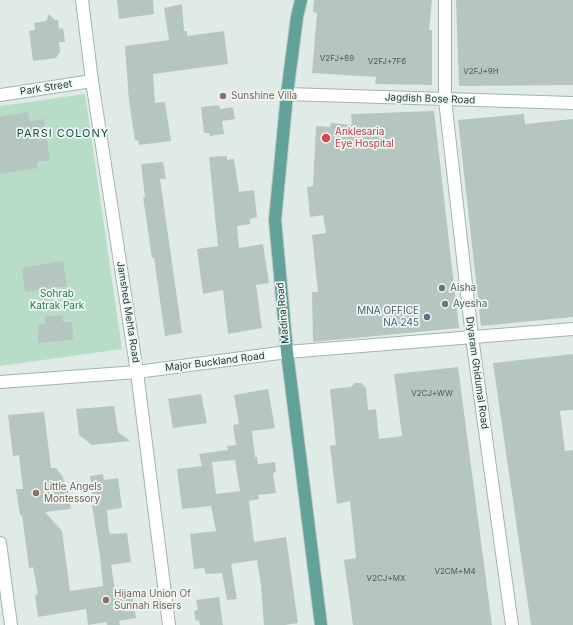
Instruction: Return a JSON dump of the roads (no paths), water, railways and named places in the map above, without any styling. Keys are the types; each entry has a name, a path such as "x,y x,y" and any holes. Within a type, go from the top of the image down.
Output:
{"main road":[{"name":"Madina Road","path":"301,0 297,17 287,94 275,220 287,352 321,625"}],"street":[{"name":"Jamshed Mehta Road","path":"82,0 92,81 137,372 169,625"},
{"name":"Diyaram Ghidumal Road","path":"445,0 445,100 472,337 512,625"},
{"name":"Park Street","path":"0,95 92,81"},
{"name":"Jagdish Bose Road","path":"287,94 573,103"},
{"name":"Major Buckland Road","path":"0,382 137,372 287,352 573,329"},
{"path":"0,543 11,625"}],"place":[{"name":"Sunshine Villa","path":"223,96"},
{"name":"Anklesaria Eye Hospital","path":"326,138"},
{"name":"Aisha","path":"442,288"},
{"name":"Ayesha","path":"445,304"},
{"name":"MNA OFFICE NA 245","path":"427,317"},
{"name":"Little Angels Montessory","path":"36,493"},
{"name":"Hijama Union Of Sunnah Risers","path":"106,600"}],"district":[{"name":"PARSI COLONY","path":"63,134"}],"park label":[{"name":"Sohrab Katrak Park","path":"57,300"}]}
